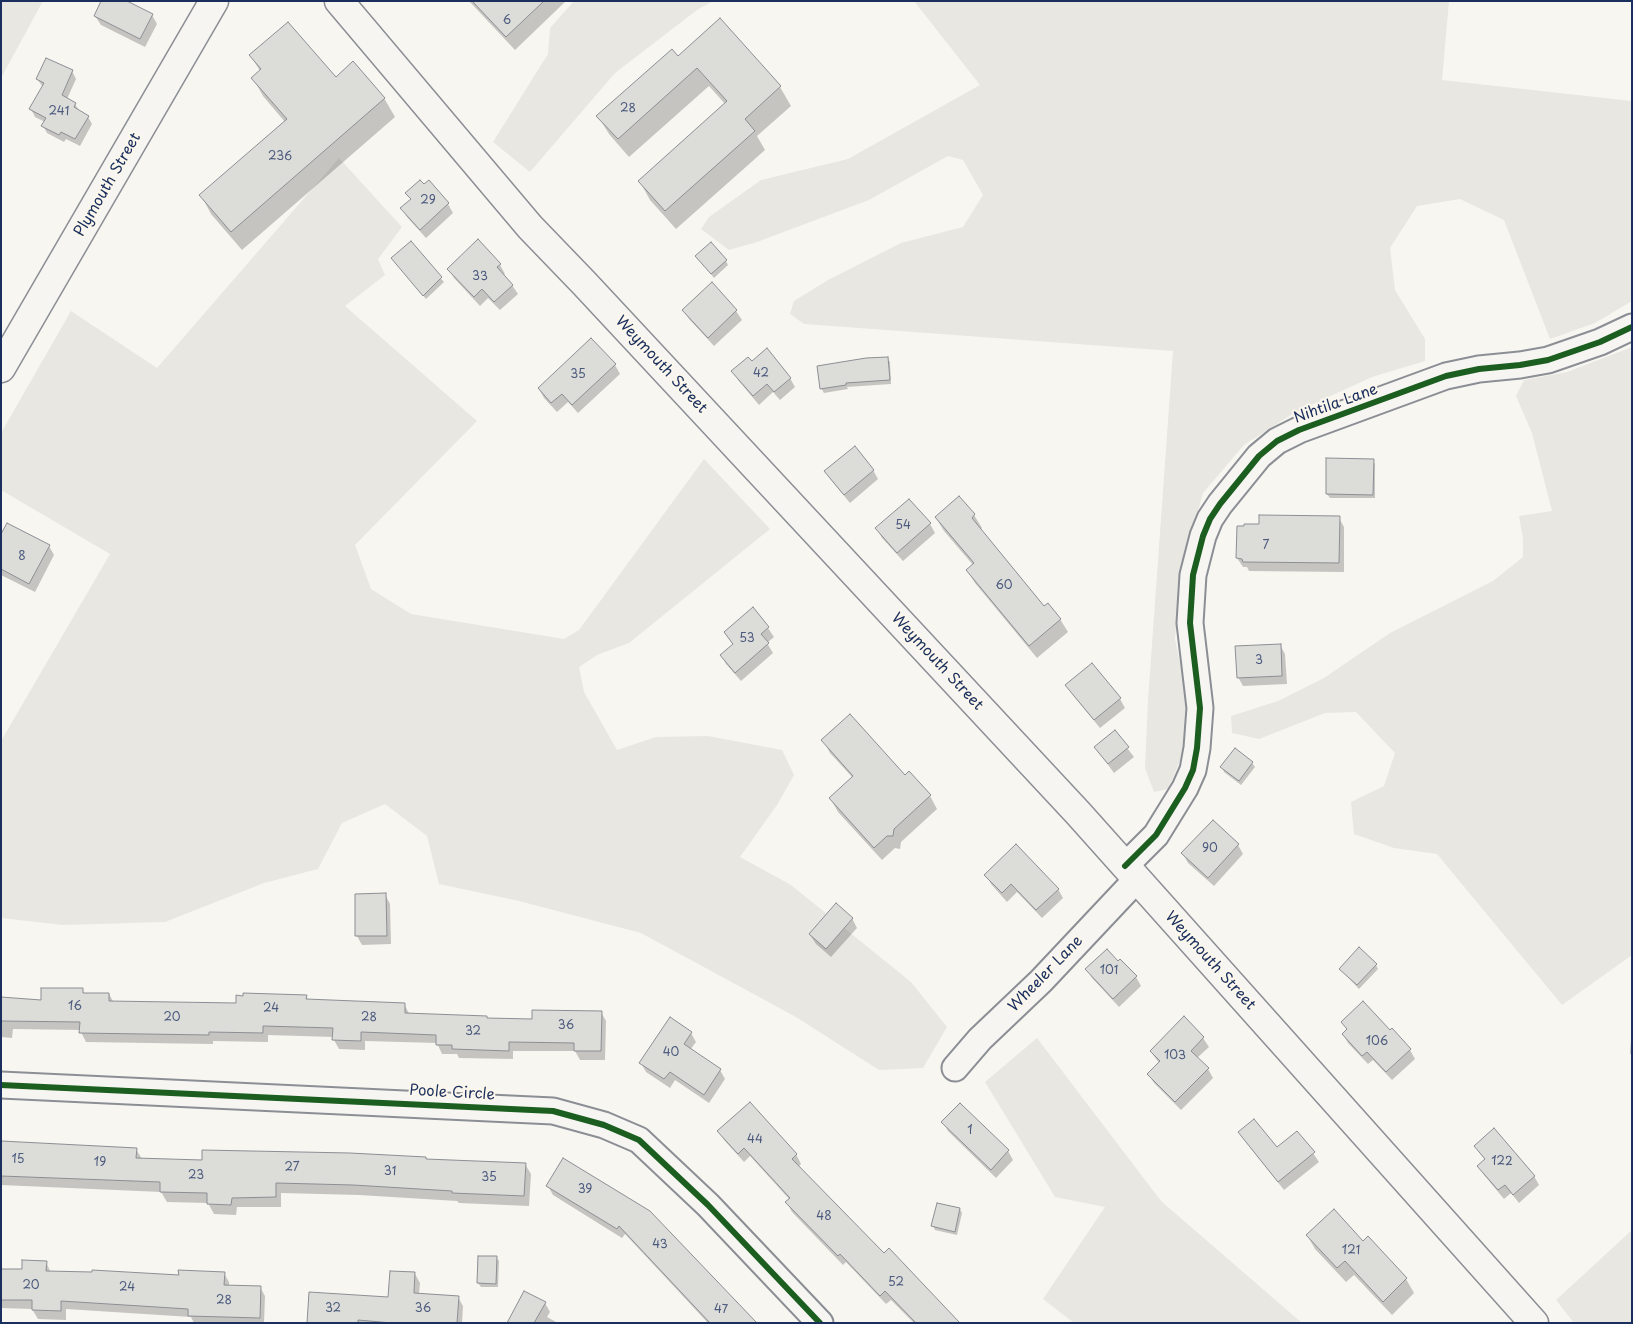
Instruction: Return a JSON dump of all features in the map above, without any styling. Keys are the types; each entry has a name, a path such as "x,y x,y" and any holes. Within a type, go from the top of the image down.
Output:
{"main road":[{"name":"Plymouth Street","path":"1,368 214,1"},
{"name":"Weymouth Street","path":"339,1 530,227 1052,785 1534,1323"}],"street":[{"name":"Nihtila Lane","path":"1131,873 1185,788 1193,770 1197,748 1200,708 1190,623 1194,570 1203,536 1210,519 1259,456 1277,441 1299,430 1446,376 1470,370 1548,360 1600,342 1632,327"},
{"name":"Wheeler Lane","path":"955,1068 980,1040 1041,981 1131,873"},
{"name":"Poole Circle","path":"1,1085 552,1111 604,1125 639,1140 708,1205 820,1323"}],"shaded area":[{"path":"1,1 43,1 1,78"},
{"path":"574,1 713,1 697,10 615,73 530,172 493,142 548,54 550,28"},
{"path":"914,1 1449,1 1442,80 1632,101 1632,301 1595,323 1550,339 1504,220 1460,199 1417,206 1390,248 1395,290 1425,339 1425,361 1372,377 1294,413 1244,445 1203,493 1181,572 1175,639 1188,702 1182,756 1168,789 1154,792 1145,768 1148,700 1173,351 804,324 790,314 794,301 828,280 901,243 963,227 983,195 963,160 948,156 869,200 757,242 729,250 701,229 709,217 761,180 848,159 980,85"},
{"path":"339,158 402,227 378,259 385,275 345,306 477,421 355,545 371,589 411,614 564,639 579,630 704,459 770,529 629,643 597,655 579,667 584,692 617,750 656,737 708,736 782,750 794,775 777,805 740,857 791,885 911,982 947,1027 923,1068 879,1070 796,1017 641,933 519,901 439,884 427,836 385,804 342,823 318,869 264,883 165,922 63,925 1,918 1,741 110,554 1,490 1,433 71,311 157,368"},
{"path":"1632,347 1632,955 1562,1005 1437,854 1394,848 1354,834 1351,802 1384,786 1395,753 1356,712 1325,713 1259,739 1232,733 1231,716 1278,701 1324,678 1390,633 1493,581 1523,557 1523,539 1519,516 1552,511 1532,433 1516,396 1524,380 1567,372"},
{"path":"1037,1038 1161,1201 1302,1323 1074,1323 1043,1299 1105,1207 1055,1197 985,1082"},
{"path":"1632,1230 1632,1323 1574,1323 1556,1300"}],"building":[{"path":"101,1 127,1 153,14 140,39 94,16"},
{"path":"472,1 544,1 506,37"},
{"path":"720,18 781,86 745,119 755,131 665,211 638,181 727,101 697,68 618,139 596,116 672,49 678,56"},
{"path":"288,22 336,77 353,61 385,98 231,232 199,195 287,119 251,78 261,69 249,55"},
{"path":"46,58 73,70 62,95 76,103 74,107 89,116 75,139 61,132 59,135 41,126 46,118 29,109 44,83 36,79"},
{"path":"420,180 424,184 429,180 449,203 420,230 400,208 411,199 405,193"},
{"path":"478,239 501,264 497,267 513,285 494,302 482,289 474,297 447,269"},
{"path":"411,241 442,277 423,296 391,258"},
{"path":"711,242 727,260 711,274 695,256"},
{"path":"712,282 737,310 708,338 682,310"},
{"path":"591,338 616,364 572,405 562,394 551,403 538,388"},
{"path":"767,348 791,378 774,392 767,384 753,396 731,371 748,357 752,361"},
{"path":"888,357 890,380 846,383 846,385 820,389 817,366 866,358"},
{"path":"855,446 874,470 844,495 824,471"},
{"path":"1326,458 1374,459 1373,495 1326,494"},
{"path":"959,496 975,514 972,518 1044,606 1048,603 1061,619 1029,646 966,570 974,563 935,517"},
{"path":"909,499 931,523 897,553 875,528"},
{"path":"1259,515 1340,516 1339,563 1243,562 1242,559 1236,558 1237,526 1259,524"},
{"path":"7,523 50,545 29,584 1,569 1,534"},
{"path":"753,607 769,627 761,634 769,643 735,673 720,655 733,644 724,632"},
{"path":"1281,644 1282,676 1237,678 1235,646"},
{"path":"1092,663 1121,698 1094,720 1065,685"},
{"path":"850,714 905,775 909,771 931,795 894,829 893,836 887,836 874,848 829,798 853,776 821,740"},
{"path":"1115,730 1129,747 1108,764 1094,747"},
{"path":"1235,748 1253,762 1239,781 1220,767"},
{"path":"1213,820 1239,844 1208,878 1181,853"},
{"path":"1016,844 1059,889 1036,910 1011,884 1002,893 984,875"},
{"path":"386,893 387,936 355,936 355,894"},
{"path":"836,903 853,918 826,949 809,934"},
{"path":"1359,947 1377,964 1357,985 1339,969"},
{"path":"1107,949 1118,961 1120,959 1137,976 1113,999 1085,969"},
{"path":"41,988 83,988 83,993 109,993 109,1001 236,1003 236,995 243,996 243,993 307,995 306,999 405,1003 405,1013 487,1016 487,1018 532,1019 532,1010 602,1011 601,1051 574,1051 574,1043 509,1042 509,1051 452,1049 452,1045 436,1045 436,1035 361,1032 361,1041 332,1040 333,1028 263,1026 263,1033 209,1032 209,1035 79,1033 80,1022 1,1021 1,997 41,1000"},
{"path":"1363,1001 1411,1049 1386,1072 1367,1052 1362,1056 1342,1034 1347,1029 1341,1022"},
{"path":"1184,1016 1204,1037 1191,1051 1209,1068 1175,1102 1147,1074 1160,1061 1150,1051"},
{"path":"670,1017 692,1032 684,1044 721,1069 704,1095 670,1072 664,1079 639,1063"},
{"path":"750,1102 797,1154 792,1159 884,1253 889,1248 960,1323 916,1323 885,1291 880,1296 840,1254 838,1256 785,1202 790,1198 744,1148 738,1154 717,1131"},
{"path":"960,1103 1009,1150 991,1170 941,1122"},
{"path":"1254,1119 1277,1147 1297,1131 1315,1152 1278,1182 1238,1132"},
{"path":"1494,1128 1535,1176 1513,1195 1505,1185 1498,1190 1477,1166 1485,1159 1474,1146"},
{"path":"1,1141 137,1148 136,1158 202,1160 202,1150 350,1153 426,1157 426,1159 526,1163 524,1196 452,1193 452,1191 353,1185 276,1183 276,1197 232,1198 231,1205 207,1204 207,1193 160,1192 160,1182 1,1176"},
{"path":"563,1158 650,1211 757,1323 710,1323 619,1226 617,1229 546,1186"},
{"path":"937,1203 960,1208 955,1232 931,1226"},
{"path":"1334,1209 1363,1241 1368,1236 1407,1278 1383,1302 1345,1261 1337,1268 1306,1235"},
{"path":"478,1256 497,1256 496,1284 477,1283"},
{"path":"22,1260 47,1261 46,1271 92,1272 92,1270 179,1275 178,1270 225,1272 224,1285 261,1286 260,1318 188,1316 188,1309 61,1301 61,1311 32,1310 32,1300 1,1300 1,1269 22,1269"},
{"path":"390,1271 415,1272 414,1293 459,1296 457,1323 392,1323 358,1320 358,1323 307,1323 309,1292 388,1297"},
{"path":"524,1291 546,1302 534,1323 507,1323"}],"cycle path":[{"path":"1125,866 1156,835 1185,788 1193,770 1197,748 1200,708 1190,623 1193,575 1203,536 1210,519 1259,456 1277,441 1299,430 1446,376 1479,369 1548,360 1600,342 1632,327"},
{"path":"1,1085 553,1111 604,1125 639,1140 708,1205 820,1323"}]}
